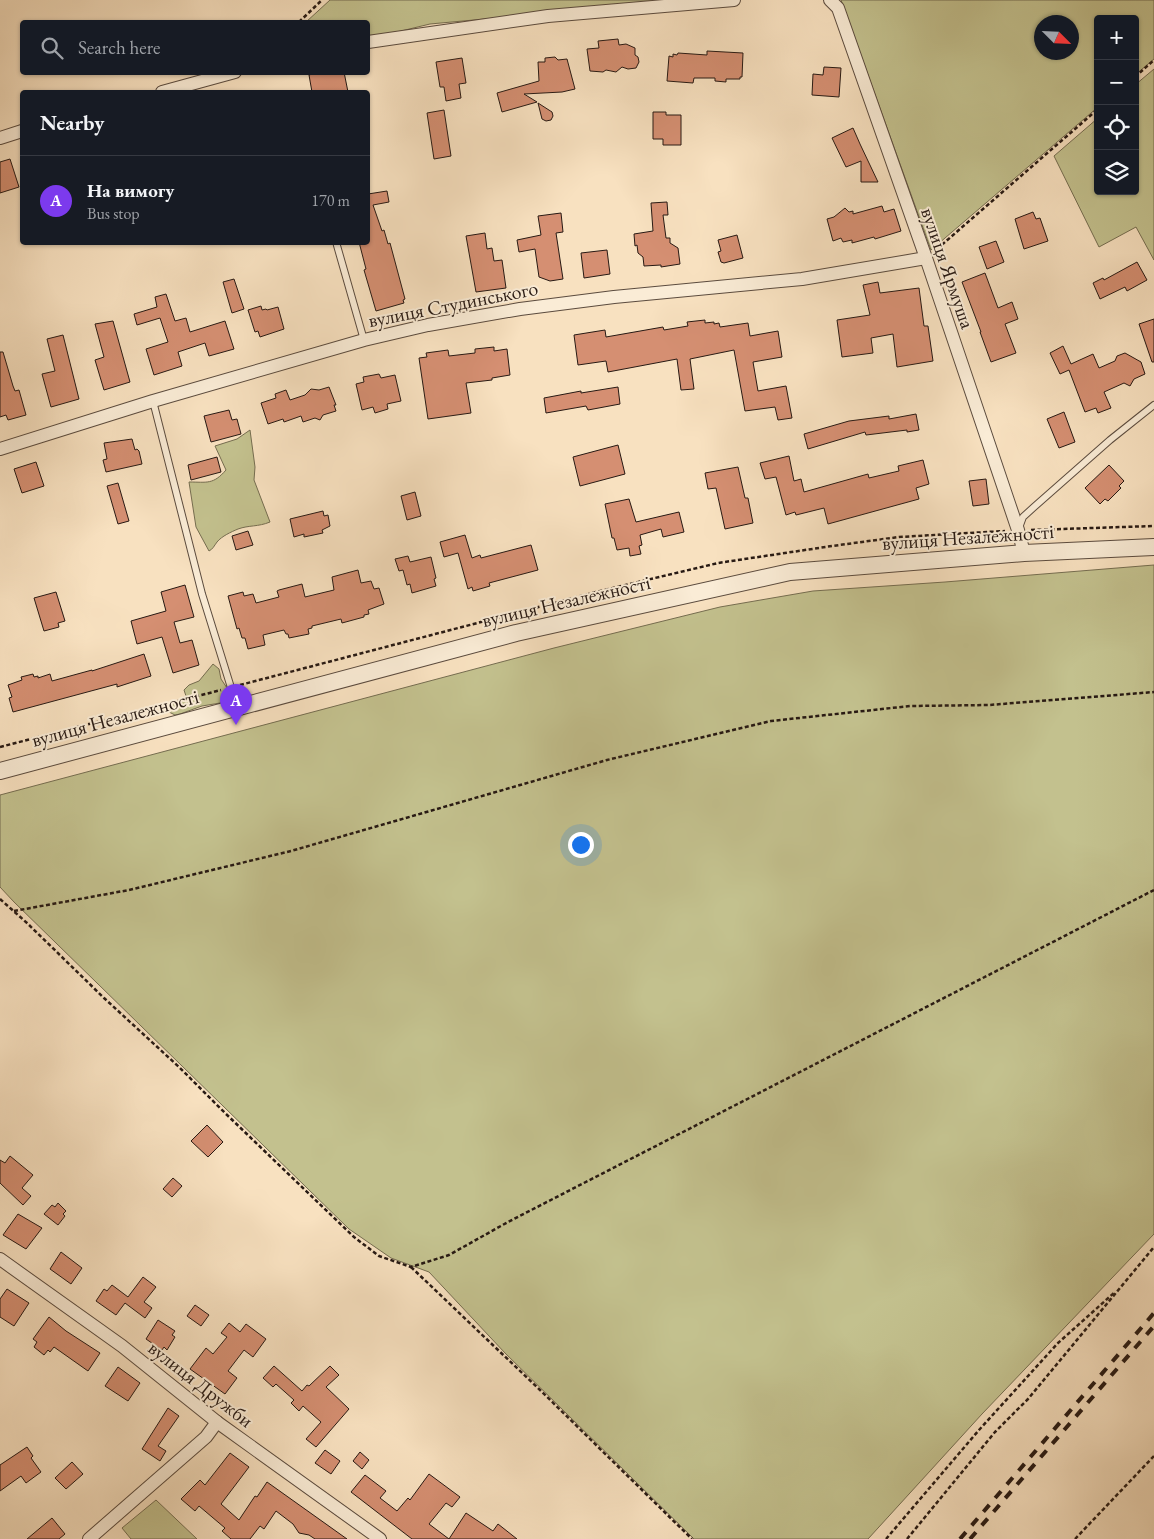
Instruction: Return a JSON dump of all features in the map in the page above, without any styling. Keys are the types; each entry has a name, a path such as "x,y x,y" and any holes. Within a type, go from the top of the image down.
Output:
{"street":[{"path":"370,42 548,16 734,0"},
{"name":"вулиця Ярмуша","path":"830,0 838,8 926,258 1018,530 1024,553"},
{"path":"169,90 224,75"},
{"path":"0,138 20,132"},
{"name":"вулиця Студинського","path":"0,448 153,401 364,340 428,325 520,309 614,296 802,279 926,258"},
{"name":"вулиця Незалежності","path":"0,771 516,633 790,572 1024,553 1154,547"},
{"name":"вулиця Дружби","path":"2,1265 122,1346 217,1422 380,1539"},
{"path":"89,1539 206,1437 217,1422"}],"lane":[{"path":"337,245 364,340"},
{"path":"153,401 202,594 238,708"},
{"path":"1018,530 1022,517 1110,440 1154,405"}],"path":[{"path":"301,20 322,0"},
{"path":"1139,73 1154,60"},
{"path":"926,258 1094,112"},
{"path":"1018,530 1154,526"},
{"path":"14,911 129,890 291,851 607,760 771,721 910,706 990,705 1154,692"},
{"path":"410,1267 450,1255 508,1222 1154,890"},
{"path":"0,899 179,1067 354,1237 380,1256 410,1267 461,1313 692,1539"},
{"path":"907,1539 995,1432 1028,1399 1154,1247"},
{"path":"886,1539 978,1430 1058,1343 1122,1286"},
{"path":"1075,1539 1154,1456"}],"shaded area":[{"path":"330,0 692,0 430,24 370,39 370,20 308,20"},
{"path":"841,0 1154,0 1154,59 1139,72 1139,15 1094,15 1094,110 931,250"},
{"path":"1154,69 1154,260 1136,227 1099,247 1054,156 1094,121 1094,195 1139,195 1139,82"},
{"path":"250,430 255,467 254,480 270,522 232,531 221,538 209,551 196,527 189,482 209,482 221,475 226,470 215,446 237,439"},
{"path":"1154,565 1154,1234 982,1414 868,1539 694,1539 505,1353 429,1272 391,1258 349,1229 0,887 0,795 554,648 720,607 813,591"},
{"path":"213,664 219,669 221,679 229,691 228,697 220,703 202,706 180,714 175,715 169,712 172,704 186,696 184,690 189,685 199,681"},
{"path":"156,1500 197,1539 131,1539 122,1528"}],"building":[{"path":"618,39 619,45 626,44 635,48 635,55 638,57 639,62 636,68 628,69 622,67 616,72 606,70 603,72 590,71 587,49 599,48 598,41"},
{"path":"707,51 743,53 742,77 740,79 726,79 726,82 715,81 715,78 694,78 693,83 667,81 669,56 673,57 673,54 677,55 678,53 707,55"},
{"path":"555,57 558,60 567,59 575,89 562,92 524,94 537,102 502,112 497,93 539,81 538,62 545,62 545,58"},
{"path":"462,58 466,83 459,84 461,98 446,101 444,87 440,87 436,62"},
{"path":"824,67 841,68 839,97 812,95 813,74 823,75"},
{"path":"309,75 345,75 348,90 312,90"},
{"path":"538,103 552,112 551,120 546,121 542,119"},
{"path":"444,110 451,156 434,159 427,113"},
{"path":"653,112 666,112 666,115 681,115 681,145 663,145 663,139 653,139"},
{"path":"853,128 878,182 861,182 861,161 846,167 832,138"},
{"path":"10,159 19,187 0,193 0,162"},
{"path":"387,191 389,202 373,205 382,231 384,230 388,244 390,243 405,299 403,300 404,303 376,311 364,270 366,269 360,245 370,245 370,194"},
{"path":"667,202 668,215 663,215 666,238 670,238 670,243 678,248 680,264 661,267 661,265 644,266 643,257 638,253 637,245 635,246 634,234 653,231 651,203"},
{"path":"882,206 884,212 894,209 901,231 875,239 874,237 852,243 852,240 843,242 841,238 833,241 827,219 834,217 845,208 849,212 853,211 853,214"},
{"path":"1033,212 1036,219 1040,218 1048,241 1024,249 1015,219"},
{"path":"561,213 563,232 556,233 563,279 550,281 539,277 535,249 519,252 517,240 541,235 538,216"},
{"path":"485,233 487,249 492,248 494,261 502,260 506,288 476,292 466,236"},
{"path":"737,235 743,258 724,263 721,262 718,252 721,251 718,240"},
{"path":"996,241 1004,262 987,269 979,247"},
{"path":"607,250 610,274 584,278 581,253"},
{"path":"1137,262 1147,280 1127,291 1125,287 1100,299 1093,283 1103,278 1104,280"},
{"path":"985,273 998,308 1012,302 1018,319 1005,324 1016,353 991,362 962,282"},
{"path":"234,279 244,309 232,313 223,282"},
{"path":"878,282 880,293 919,288 924,326 928,326 933,361 897,367 893,334 871,338 873,353 842,357 837,320 870,315 863,285"},
{"path":"166,294 175,321 186,318 190,332 225,321 234,349 209,356 205,343 178,352 182,366 154,375 146,349 168,342 160,318 137,325 134,314 157,307 155,297"},
{"path":"261,306 262,310 278,307 284,329 260,337 258,331 255,332 248,310"},
{"path":"1154,319 1154,362 1152,362 1139,324"},
{"path":"705,320 705,323 719,323 720,327 748,323 750,336 778,331 782,357 753,362 758,391 786,386 792,418 778,420 775,407 745,411 734,350 690,359 694,389 681,390 677,359 608,372 606,361 578,365 574,335 605,330 606,337 663,327 664,330 688,326 687,322"},
{"path":"113,321 130,382 104,390 95,360 104,357 95,324"},
{"path":"63,335 79,399 51,407 42,374 55,371 47,339"},
{"path":"1063,346 1071,364 1093,354 1099,368 1115,361 1117,356 1125,353 1141,362 1145,374 1134,379 1130,386 1124,383 1104,392 1111,408 1098,413 1096,408 1085,412 1069,370 1060,374 1050,353"},
{"path":"494,347 494,351 507,349 510,375 492,378 492,380 466,383 471,413 428,419 419,358 427,357 426,353 448,350 449,356 475,353 475,349"},
{"path":"0,352 3,352 15,391 19,390 26,415 8,420 6,415 0,417"},
{"path":"379,374 381,378 395,375 401,401 387,404 388,409 375,413 373,407 362,410 356,384 364,382 363,377"},
{"path":"329,387 336,405 334,405 336,411 323,415 320,420 315,418 303,422 301,416 284,422 283,419 268,424 261,403 276,398 275,394 286,390 290,400 305,395 311,389 319,390"},
{"path":"618,387 620,404 588,410 586,406 546,413 544,398"},
{"path":"229,410 232,420 237,419 241,434 211,442 204,416"},
{"path":"1064,412 1075,442 1059,448 1047,419"},
{"path":"916,414 919,430 866,435 865,432 808,449 804,434 849,421 889,416 889,419"},
{"path":"132,439 135,450 139,451 142,464 106,472 103,460 107,459 104,443"},
{"path":"618,445 625,474 580,486 573,457"},
{"path":"789,456 794,481 801,479 804,492 868,474 869,478 899,471 898,466 923,460 929,484 916,488 919,499 828,524 824,508 796,515 795,512 786,515 776,477 765,479 760,463"},
{"path":"217,457 221,472 191,480 188,465"},
{"path":"36,462 44,486 22,493 14,469"},
{"path":"1109,465 1124,481 1119,486 1121,488 1108,501 1105,499 1100,504 1085,488"},
{"path":"738,467 745,498 748,498 753,523 725,529 716,488 708,489 705,473"},
{"path":"986,479 989,504 973,506 969,481"},
{"path":"118,483 129,521 118,524 107,486"},
{"path":"415,492 421,516 407,520 401,496"},
{"path":"629,499 636,522 679,512 684,532 663,537 661,529 640,535 642,545 639,546 641,554 630,556 629,548 617,550 614,538 612,538 605,504"},
{"path":"323,511 324,516 328,515 330,526 322,530 323,533 304,537 304,534 294,537 290,519"},
{"path":"248,531 253,545 236,550 232,536"},
{"path":"465,535 472,558 480,555 481,558 531,545 538,570 489,583 490,586 473,591 472,587 468,589 458,553 444,557 440,542"},
{"path":"408,556 410,562 431,557 436,586 412,593 410,584 407,585 403,570 399,571 395,559"},
{"path":"358,570 361,583 371,581 374,589 379,588 384,604 368,610 369,614 364,615 364,617 342,623 341,619 312,626 312,628 308,629 309,634 289,638 284,630 263,635 265,645 248,649 245,638 242,638 239,628 237,629 228,596 243,592 244,596 253,594 256,603 279,597 277,591 279,590 302,584 305,597 334,590 332,577"},
{"path":"185,585 194,617 174,622 180,643 192,640 199,665 173,673 162,637 137,644 131,621 166,611 161,592"},
{"path":"56,592 65,621 58,623 59,627 44,631 34,598"},
{"path":"144,654 151,676 117,687 117,684 13,712 9,698 12,697 8,685 22,680 21,677 33,674 34,677 38,676 38,678 50,674 52,681 92,671"},
{"path":"207,1125 223,1142 208,1157 191,1141"},
{"path":"10,1156 33,1175 22,1188 31,1196 23,1205 0,1183 0,1160 5,1163"},
{"path":"173,1178 182,1186 172,1197 163,1189"},
{"path":"58,1203 66,1211 63,1214 65,1216 58,1225 44,1214 52,1205 55,1207"},
{"path":"18,1214 42,1228 26,1249 3,1235"},
{"path":"61,1252 82,1268 71,1284 50,1269"},
{"path":"143,1277 156,1287 144,1302 152,1308 145,1318 125,1303 116,1315 96,1301 104,1289 107,1291 112,1285 128,1297"},
{"path":"7,1289 29,1303 14,1326 0,1317 0,1299"},
{"path":"195,1305 209,1315 201,1326 187,1316"},
{"path":"49,1317 66,1331 100,1353 88,1371 54,1347 44,1355 34,1347 37,1342 33,1339"},
{"path":"158,1320 175,1331 172,1335 175,1337 167,1350 164,1347 162,1350 146,1339"},
{"path":"229,1323 240,1332 246,1324 266,1339 253,1357 244,1350 228,1371 237,1378 225,1394 190,1369 206,1348 213,1354 227,1337 221,1333"},
{"path":"274,1366 302,1391 330,1366 339,1375 326,1387 349,1409 316,1447 306,1439 321,1422 303,1406 299,1411 291,1403 294,1400 276,1384 273,1387 263,1378"},
{"path":"118,1367 140,1383 128,1401 105,1386"},
{"path":"168,1408 179,1416 158,1446 166,1451 160,1461 142,1449"},
{"path":"27,1447 33,1456 31,1458 41,1472 26,1483 21,1476 0,1491 0,1465"},
{"path":"325,1450 340,1461 331,1474 315,1463"},
{"path":"360,1452 369,1460 362,1469 353,1461"},
{"path":"230,1453 249,1467 221,1504 239,1520 267,1482 347,1539 315,1539 309,1535 299,1533 293,1524 276,1511 264,1529 260,1526 250,1539 231,1539 222,1531 225,1528 199,1506 195,1511 181,1499 200,1480 205,1485"},
{"path":"72,1462 83,1474 66,1489 55,1478"},
{"path":"429,1474 460,1497 452,1507 446,1503 429,1524 449,1539 412,1539 351,1492 365,1475 386,1491 380,1498 397,1511 408,1498 410,1500"},
{"path":"466,1513 493,1531 498,1524 517,1539 449,1539"},
{"path":"52,1518 65,1534 59,1539 27,1539"}],"railway":[{"path":"960,1539 1154,1313"},
{"path":"970,1539 1154,1326"}],"place":[{"name":"На вимогу","path":"236,725"}]}
